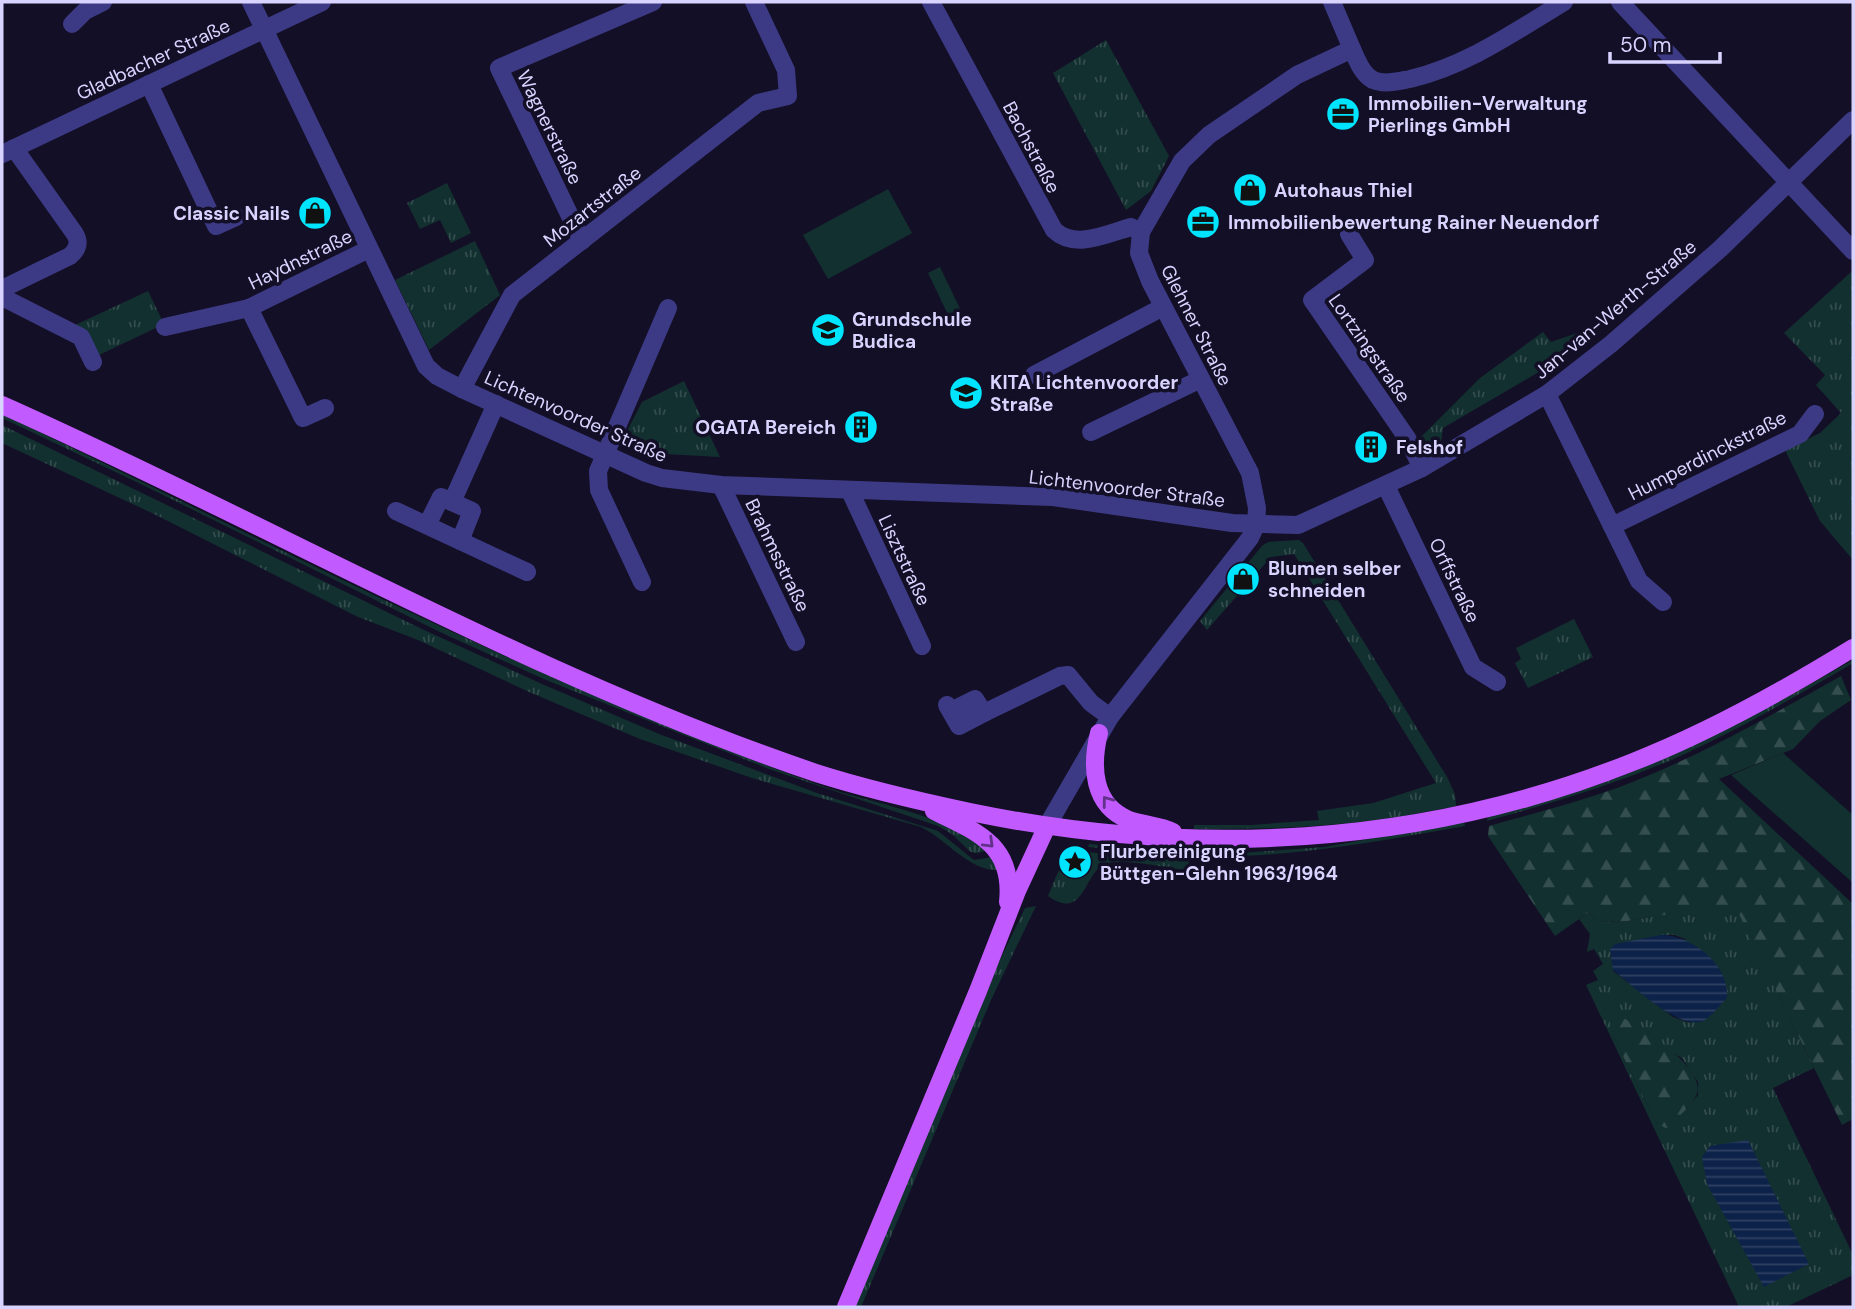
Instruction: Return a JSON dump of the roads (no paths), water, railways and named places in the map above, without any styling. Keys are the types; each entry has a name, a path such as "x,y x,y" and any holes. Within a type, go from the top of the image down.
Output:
{"main road":[{"path":"2,405 543,665 627,701 792,764 908,799 1047,826 1188,839 1273,839 1329,835 1458,814 1548,792 1634,762 1686,739 1784,688 1853,648"},
{"path":"1100,733 1094,771 1099,790 1108,805 1127,819 1166,828 1188,839"},
{"path":"908,799 970,829 988,840 996,849 1008,876 1005,920"},
{"path":"846,1307 1032,854 1047,826"}],"street":[{"path":"72,24 85,10 103,2"},
{"name":"Lichtenvoorder Straße","path":"251,2 426,366 437,376 662,478 721,485 1054,497 1256,525"},
{"name":"Gladbacher Straße","path":"8,151 322,2"},
{"name":"Wagnerstraße","path":"582,242 499,68 653,2"},
{"name":"Mozartstraße","path":"462,389 512,295 758,103 788,96 786,70 754,2"},
{"name":"Bachstraße","path":"930,2 1054,230 1072,240 1092,238 1131,227 1140,232"},
{"path":"1332,2 1362,69 1373,80 1385,83 1437,72 1466,61 1564,2"},
{"path":"1620,2 1853,251"},
{"path":"1140,232 1177,167 1209,135 1297,75 1352,49"},
{"path":"149,84 216,226 236,216"},
{"name":"Jan-van-Werth-Straße","path":"1256,525 1298,525 1386,486 1422,468 1547,394 1638,321 1791,182 1853,120"},
{"path":"2,289 70,256 75,251 78,240 8,151"},
{"name":"Glehner Straße","path":"1140,232 1142,262 1250,473 1256,498 1256,525"},
{"name":"Lortzingstraße","path":"1349,234 1365,260 1312,300 1407,438 1422,468"},
{"name":"Haydnstraße","path":"165,327 249,308 369,249"},
{"path":"22,279 40,315"},
{"path":"2,297 81,337 93,362"},
{"path":"1034,375 1163,307"},
{"name":"Haydnstraße","path":"249,308 303,418 325,408"},
{"path":"642,582 598,490 598,471 668,308"},
{"path":"1091,432 1201,379"},
{"path":"1547,394 1639,581 1663,601"},
{"path":"452,502 496,404"},
{"name":"Humperdinckstraße","path":"1612,526 1800,434 1815,414"},
{"name":"Brahmsstraße","path":"721,485 796,642"},
{"name":"Orffstraße","path":"1386,486 1473,667 1497,682"},
{"name":"Lisztstraße","path":"850,491 922,646"},
{"path":"426,525 440,497 472,511 460,541"},
{"path":"396,511 527,572"},
{"path":"1047,826 1110,717 1193,608 1242,550 1256,525"},
{"path":"949,708 958,726 1068,674 1091,703 1110,717"}],"water":[{"path":"1661,935 1673,936 1696,946 1707,954 1722,974 1727,998 1703,1021 1693,1022 1669,1013 1613,970 1610,949 1615,944"},
{"path":"1748,1140 1809,1264 1764,1287 1707,1184 1702,1157 1710,1146"}],"place":[{"name":"Immobilien-Verwaltung Pierlings GmbH","path":"1343,114"},
{"name":"Autohaus Thiel","path":"1250,190"},
{"name":"Classic Nails","path":"315,213"},
{"name":"Immobilienbewertung Rainer Neuendorf","path":"1203,222"},
{"name":"Grundschule Budica","path":"828,330"},
{"name":"KITA Lichtenvoorder Straße","path":"966,393"},
{"name":"OGATA Bereich","path":"861,427"},
{"name":"Felshof","path":"1371,447"},
{"name":"Blumen selber schneiden","path":"1243,579"},
{"name":"Flurbereinigung Büttgen-Glehn 1963/1964","path":"1075,862"}]}
